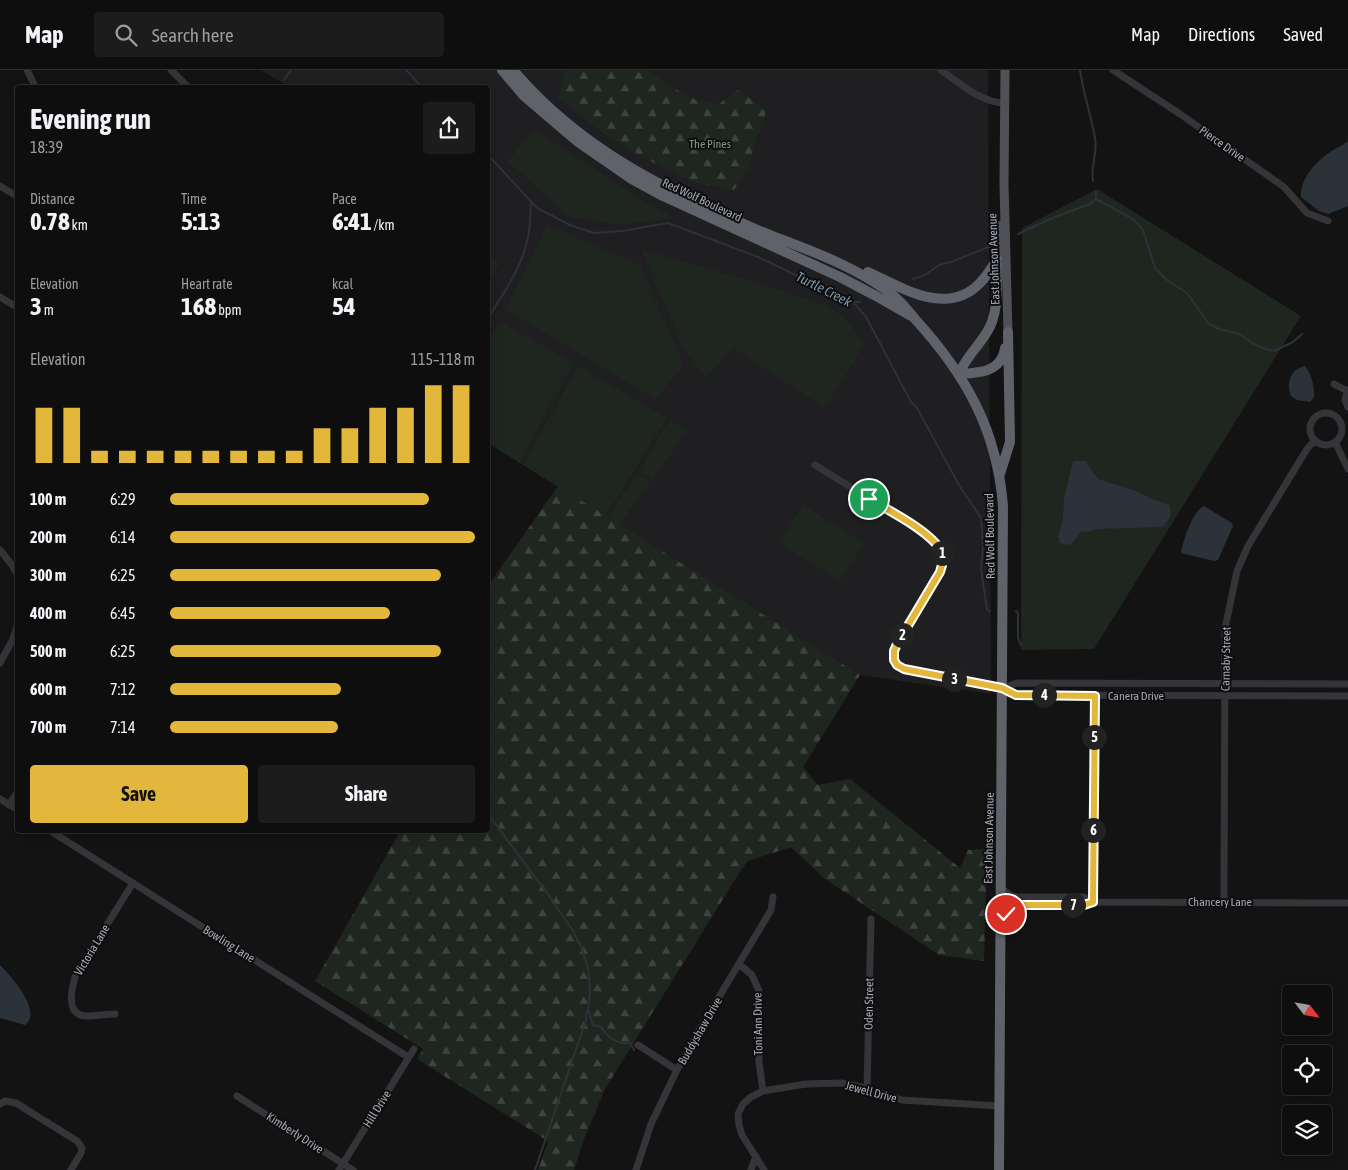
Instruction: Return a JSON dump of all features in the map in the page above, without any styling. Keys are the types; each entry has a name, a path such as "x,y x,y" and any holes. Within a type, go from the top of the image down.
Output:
{"highway":[{"name":"Red Wolf Boulevard","path":"502,70 524,96 578,142 630,178 663,196 840,277 915,319"},
{"name":"Red Wolf Boulevard","path":"513,70 568,124 634,171 743,223 837,263 886,289 901,301 940,346 960,374 984,422 994,450 1000,475 1003,506 1003,596"},
{"path":"837,263 857,267 924,297 950,299 970,291 985,277 997,259"},
{"path":"997,259 996,304 988,330 965,361 960,374 987,370 998,365 1005,353 1008,332"},
{"path":"1000,475 1010,442 1008,332"},
{"name":"East Johnson Avenue","path":"999,1170 1003,596"}],"main road":[{"name":"East Johnson Avenue","path":"1005,70 1004,185 1008,332"},
{"name":"East Johnson Avenue","path":"997,259 1004,185"}],"street":[{"path":"27,70 34,85"},
{"path":"171,70 186,85"},
{"path":"941,70 985,100 994,103 1005,102"},
{"name":"Pierce Drive","path":"1113,70 1180,114 1284,187 1307,213 1328,221"},
{"path":"0,186 15,195"},
{"path":"0,297 15,306"},
{"path":"1334,384 1347,391 1345,400 1348,408 1338,419"},
{"path":"1325,413 1338,419 1342,432 1339,439 1325,444 1315,440 1311,431 1312,421 1316,417 1325,413"},
{"name":"Carnaby Street","path":"1224,902 1225,628 1236,571 1268,511 1307,449 1315,440"},
{"path":"1335,442 1348,469"},
{"path":"815,465 923,532 932,539 942,554 943,564 940,572 894,651 894,660 897,665 904,669 1002,688"},
{"path":"0,550 15,565"},
{"path":"0,663 15,632"},
{"name":"Canera Drive","path":"1002,688 1017,682 1225,685 1348,684"},
{"name":"Canera Drive","path":"1002,688 1016,695 1348,696"},
{"path":"1093,902 1095,696"},
{"path":"9,804 15,795"},
{"path":"0,798 15,808"},
{"name":"Bowling Lane","path":"54,833 408,1058"},
{"name":"Victoria Lane","path":"115,1014 80,1015 72,1006 70,998 76,974 133,883"},
{"name":"Chancery Lane","path":"1001,888 1016,897 1084,897 1093,902"},
{"name":"Buddyshaw Drive","path":"636,1170 651,1124 677,1070 771,910 773,897"},
{"name":"Chancery Lane","path":"1001,920 1019,905 1084,905 1093,902 1348,903"},
{"name":"Oden Street","path":"868,1089 871,919"},
{"name":"Toni Ann Drive","path":"739,964 752,975 759,990 759,1062 763,1091"},
{"path":"638,1045 677,1070"},
{"name":"Hill Drive","path":"341,1167 414,1049"},
{"name":"Jewell Drive","path":"756,1156 742,1135 738,1114 746,1101 763,1091 806,1084 832,1083 855,1085 896,1099 909,1101 1000,1106"},
{"name":"Kimberly Drive","path":"237,1096 341,1167 353,1170"},
{"path":"0,1104 10,1101 77,1141 82,1148 81,1153 71,1170"},
{"path":"751,1170 756,1156"},
{"path":"756,1156 764,1170"}],"shaded area":[{"path":"261,70 988,70 991,694 860,675 490,444 490,85 286,85"},
{"path":"1348,141 1348,206 1328,214 1319,211 1301,197 1305,179 1317,163 1327,154"},
{"path":"1305,366 1311,377 1314,389 1314,397 1310,402 1297,400 1291,396 1289,386 1290,377 1293,373"},
{"path":"1073,461 1085,461 1098,479 1139,492 1149,498 1169,505 1171,515 1169,519 1162,527 1082,531 1070,545 1060,543 1058,536 1063,520 1064,499"},
{"path":"1204,506 1232,523 1233,526 1218,560 1214,561 1181,553 1192,519"},
{"path":"0,965 17,985 28,1003 30,1019 25,1025 0,1018"}],"green space":[{"name":"The Pines","path":"565,70 648,70 668,85 700,102 719,104 738,90 766,110 764,124 756,138 748,170 734,190 692,182 642,157 603,133 559,98"},
{"path":"534,129 645,202 675,218 631,223 628,226 568,216 508,161"},
{"path":"1097,189 1301,316 1094,649 1021,650 1022,228"},
{"path":"547,225 640,265 684,365 655,399 505,309"},
{"path":"641,249 825,305 842,316 850,324 864,345 825,408 733,348 706,378 684,349"},
{"path":"490,255 500,264 490,281"},
{"path":"499,321 573,363 520,463 490,444 490,337"},
{"path":"578,366 667,418 605,516 523,465"},
{"path":"670,420 687,431 653,479 638,472"},
{"path":"637,474 651,481 619,525 608,517"},
{"path":"558,486 860,675 803,767 818,785 850,779 960,868 968,850 987,849 984,961 939,955 825,879 791,847 748,861 605,1089 584,1139 574,1170 538,1170 548,1141 417,1059 423,1049 315,981 399,833 490,833 490,583"},
{"path":"803,505 864,543 840,581 779,543"}],"waterway":[{"path":"284,80 291,70"},
{"name":"Turtle Creek","path":"406,70 420,85"},
{"path":"1080,70 1096,144 1092,170 1093,181"},
{"name":"Turtle Creek","path":"490,157 537,208 570,225 594,233 622,231 668,223 758,257 837,293 856,305 866,317 911,402 917,408 959,485 981,518 983,546 981,569 987,610 990,611"},
{"path":"1096,192 1096,199"},
{"path":"1018,234 1050,219 1090,204 1096,199 1133,219 1143,230 1155,268 1167,280 1187,293 1209,324 1219,329 1240,334 1252,343 1274,351 1293,342 1302,334"},
{"path":"490,315 511,281 524,251 529,231 531,201"},
{"path":"913,279 925,275 939,265 991,246"},
{"name":"Turtle Creek","path":"852,302 860,302"},
{"name":"Turtle Creek","path":"1016,611 1018,613 1018,638 1021,645"},
{"path":"490,817 547,893 573,931 582,949 589,972 590,993 588,1009 593,1025 601,1027 610,1038 621,1043 630,1043 634,1050"},
{"path":"535,1170 586,1020 587,1011"}],"route":[{"path":"869,499 923,532 932,539 942,554 943,564 940,572 894,651 894,660 897,665 904,669 1002,688 1016,695 1095,696 1093,902 1084,905 1026,904 1019,905 1006,914"}]}
